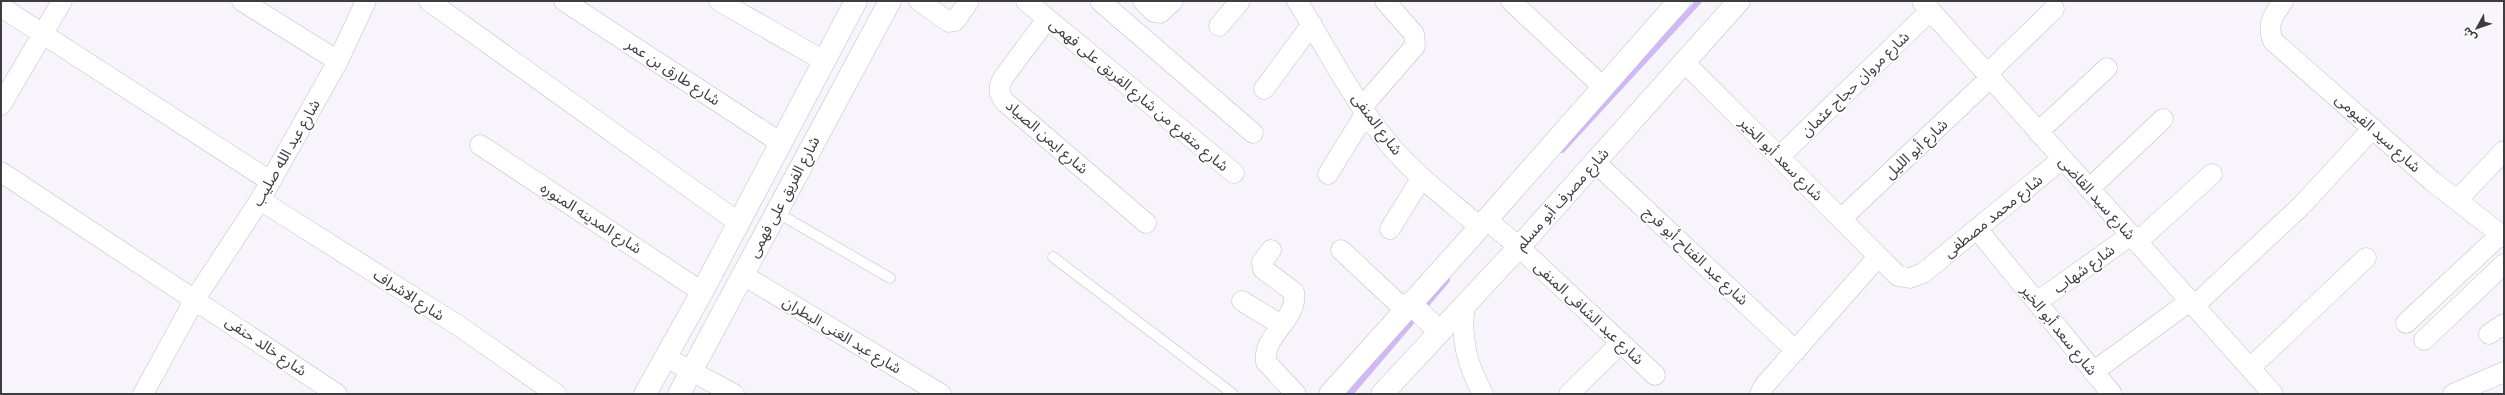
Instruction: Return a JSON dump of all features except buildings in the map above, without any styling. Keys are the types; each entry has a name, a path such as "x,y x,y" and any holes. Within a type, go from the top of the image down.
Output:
{"street":[{"path":"1,105 62,1"},
{"path":"242,1 338,61"},
{"name":"شارع عبد الله صليب","path":"143,394 195,299 260,200 338,61 366,1"},
{"path":"429,1 739,223"},
{"name":"شارع طارق بن عمر","path":"564,1 781,143"},
{"path":"719,1 824,61"},
{"name":"شارع الفريق على فهمى","path":"645,394 702,292 856,1"},
{"name":"شارع الفريق على فهمى","path":"679,394 890,1"},
{"path":"919,1 949,22 955,21 970,1"},
{"name":"شارع متفرع من شارع الفريق على فهمى","path":"1026,1 1234,173"},
{"path":"1100,1 1253,132"},
{"path":"1143,1 1154,12 1160,13 1173,1"},
{"path":"1220,26 1240,1"},
{"name":"شارع المنفى","path":"1297,1 1363,111 1397,153 1422,177 1484,224"},
{"path":"1328,174 1363,111 1415,46 1416,40 1414,34 1385,1"},
{"path":"1512,1 1603,87"},
{"path":"1330,394 1407,306 1484,224 1679,1"},
{"name":"شارع مصرف أبو مسلم","path":"1382,394 1519,247 1739,1"},
{"name":"شارع سيد الفيومى","path":"2283,1 2271,19 2269,31 2273,41 2457,200 2503,235"},
{"name":"شارع سيد القاضى","path":"1927,5 2038,132 2273,394"},
{"name":"شارع مروان حجاج عثمان","path":"1779,157 1927,5"},
{"path":"1,7 42,35 270,181"},
{"name":"شارع أبو الليل","path":"1841,219 1989,76 2054,9"},
{"name":"شارع ايمن الصياد","path":"1047,19 1003,78 999,86 1000,95 1005,102 1146,223"},
{"path":"1264,89 1312,24"},
{"name":"شارع سعد أبو الخير","path":"1684,62 1898,276 1910,278 1923,273"},
{"path":"2038,132 2107,68"},
{"path":"2090,189 2163,119"},
{"path":"2093,372 2192,303 2301,206 2373,128"},
{"name":"شارع المدينه المنوره","path":"480,145 702,292"},
{"path":"2457,200 2504,151"},
{"name":"شارع محمد مصطفى","path":"1923,273 2062,158"},
{"name":"شارع عبد الفتاح أبو فرج","path":"1595,162 1796,351"},
{"name":"شارع خالد حنفى","path":"1,172 337,394"},
{"name":"شارع شهاب","path":"2037,302 2134,239 2212,174"},
{"path":"1390,229 1422,177"},
{"name":"شارع الاشراف","path":"260,200 459,326 556,394"},
{"name":"شارع عبد الشافى المنفى","path":"1484,224 1519,247 1655,375"},
{"name":"شارع سعد أبو الخير","path":"1976,229 2112,394"},
{"path":"2406,323 2503,235"},
{"path":"1271,250 1262,262 1263,269 1294,292 1295,298 1294,305 1266,348 1266,362 1296,394"},
{"path":"1340,250 1440,332"},
{"path":"1762,390 1878,257"},
{"path":"2250,368 2366,258"},
{"path":"2424,340 2504,264"},
{"name":"شارع عبد الغنى البطران","path":"743,275 942,394"},
{"path":"1242,301 1281,326"},
{"path":"1465,305 1462,328 1465,353 1483,394"},
{"path":"1569,394 1621,343"},
{"path":"665,358 734,394"},
{"path":"2453,394 2504,372"}],"lane":[{"path":"776,212 890,278"},
{"path":"1053,257 1233,394"}],"waterway":[{"path":"1562,150 1699,1"},
{"path":"1350,394 1447,280"}]}
